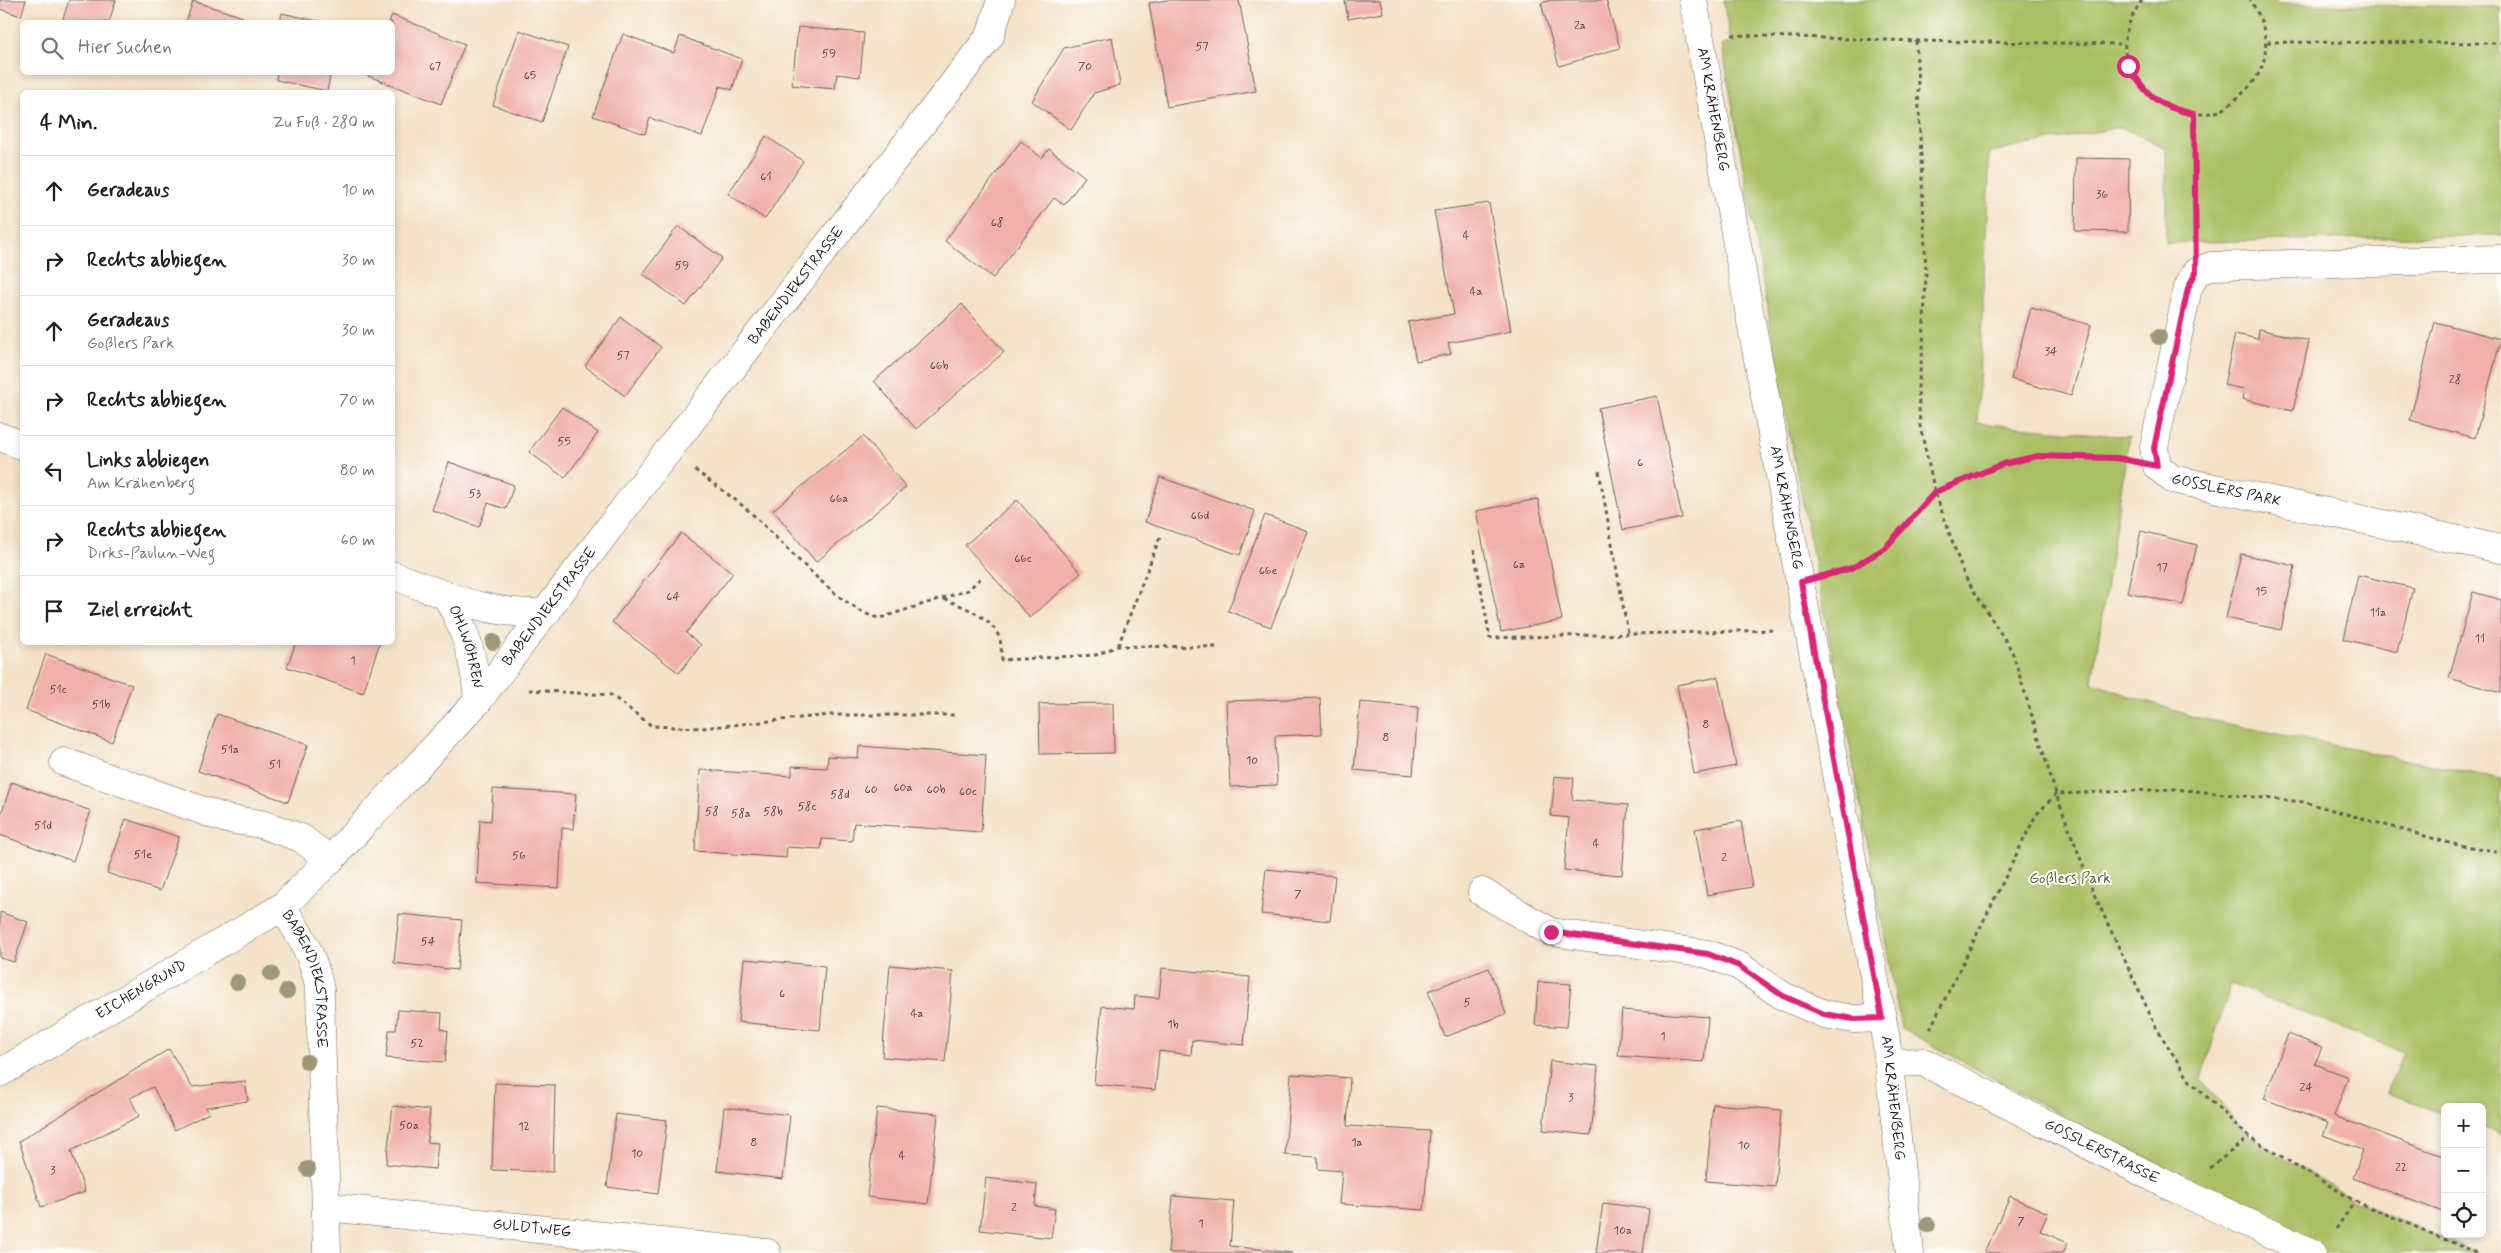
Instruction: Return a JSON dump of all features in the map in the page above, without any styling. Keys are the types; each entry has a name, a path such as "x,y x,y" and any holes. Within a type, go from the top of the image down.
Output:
{"street":[{"name":"BABENDIEKSTRASSE","path":"327,1253 320,990 311,955 304,939 282,907 330,860 478,701 654,469 990,36 1001,0"},
{"name":"AM KRÄHENBERG","path":"1694,0 1882,1018 1889,1063 1910,1253"},
{"path":"2196,272 2210,266 2501,259"},
{"name":"GOSSLERS PARK","path":"2196,272 2188,288 2154,448 2157,466 2172,479 2501,549"},
{"path":"0,437 20,444"},
{"name":"OHLWÖHREN","path":"395,576 446,595 501,612 523,614 547,612"},
{"name":"OHLWÖHREN","path":"446,595 462,623 476,670 478,701"},
{"path":"64,762 227,819 261,824 301,838 330,860"},
{"path":"1482,892 1551,932 1708,954 1739,966 1783,996 1824,1014 1854,1019 1882,1018"},
{"name":"EICHENGRUND","path":"0,1073 282,907"},
{"name":"GOSSLERSTRASSE","path":"1889,1063 1923,1062 2180,1192 2312,1253"},
{"name":"GULDTWEG","path":"327,1207 766,1253"}],"path":[{"path":"2142,0 2130,19 2124,44 2128,66 2144,91 2169,108 2194,114 2221,110 2245,92 2262,68 2267,42 2261,16 2250,0"},
{"path":"1729,35 1916,41 2124,44"},
{"path":"1916,41 1926,272 1923,349 1917,406 1935,492 1964,575 2012,651 2056,794 2093,892 2157,1029 2190,1081 2249,1138 2355,1200 2477,1253"},
{"path":"2267,42 2501,43"},
{"path":"2194,114 2196,272"},
{"path":"1801,582 1852,568 1885,548 1935,492 2003,464 2038,456 2117,458 2157,466"},
{"path":"689,466 749,511 809,570 857,609 872,617 880,618 944,599 968,590 983,576"},
{"path":"1599,471 1628,633"},
{"path":"1118,646 1160,538"},
{"path":"1474,550 1490,638 1783,630"},
{"path":"944,599 968,609 992,626 999,638 1002,660 1096,655 1118,646 1219,647"},
{"path":"526,689 611,695 652,726 702,728 830,715 958,715"},
{"path":"1928,1034 2036,815 2056,794 2175,789 2304,802 2452,844 2501,852"},
{"path":"2180,1192 2249,1138"},
{"path":"2335,1230 2355,1200"}],"green space":[{"name":"Goßlers Park","path":"1723,0 2275,0 2278,4 2501,7 2501,235 2166,243 2166,148 2121,127 1990,152 1977,423 2129,437 2092,683 2194,717 2501,779 2501,1135 2486,1129 2486,1103 2441,1103 2441,1113 2387,1093 2403,1052 2231,984 2201,1079 2249,1137 2355,1201 2477,1253 2313,1253 1901,1028 1847,730 1788,427 1722,45 1731,43"}],"building":[{"path":"0,0 26,0 21,16 0,9"},
{"path":"69,0 116,0 110,20 63,20"},
{"path":"1167,0 1239,0 1256,91 1167,107 1149,3"},
{"path":"1345,0 1380,0 1383,13 1348,19"},
{"path":"1551,0 1606,0 1620,48 1559,66 1541,3"},
{"path":"193,1 243,17 242,20 187,20"},
{"path":"282,13 313,20 280,20"},
{"path":"392,15 465,44 441,104 368,76 395,75 395,20 390,20"},
{"path":"798,27 864,33 860,77 837,74 835,89 792,85"},
{"path":"519,30 568,47 542,122 493,105"},
{"path":"623,34 674,53 680,36 742,59 732,90 720,86 702,136 650,118 645,134 593,116"},
{"path":"1112,37 1120,85 1094,93 1071,130 1032,101 1064,48"},
{"path":"277,75 330,75 327,90 276,80"},
{"path":"766,136 803,161 765,219 728,194"},
{"path":"1021,141 1042,158 1049,149 1085,177 1064,205 1054,198 993,278 945,241"},
{"path":"2076,158 2129,159 2128,232 2075,231"},
{"path":"1489,203 1511,331 1448,343 1451,354 1416,361 1408,322 1454,314 1434,211"},
{"path":"678,226 722,258 686,306 643,274"},
{"path":"962,304 1004,352 916,429 874,381"},
{"path":"2031,308 2091,325 2071,396 2011,379"},
{"path":"621,317 661,347 625,396 585,366"},
{"path":"2435,322 2501,339 2475,438 2410,420"},
{"path":"2259,329 2309,341 2293,411 2242,399 2244,389 2224,385 2235,334 2258,339"},
{"path":"1657,396 1682,518 1623,530 1598,408"},
{"path":"562,407 598,433 565,478 529,452"},
{"path":"863,436 906,487 816,562 773,510"},
{"path":"449,462 514,485 506,509 488,503 479,527 432,510"},
{"path":"1160,477 1255,511 1240,555 1145,522"},
{"path":"1538,499 1562,620 1501,632 1476,511"},
{"path":"1017,500 1081,573 1030,618 965,545"},
{"path":"1265,515 1308,531 1271,627 1228,611"},
{"path":"2141,531 2197,545 2183,605 2127,592"},
{"path":"681,533 733,573 686,633 701,645 679,673 612,622"},
{"path":"2241,554 2295,566 2281,630 2226,618"},
{"path":"2358,575 2413,588 2397,652 2343,639"},
{"path":"2473,592 2501,600 2501,693 2449,678"},
{"path":"295,645 379,645 363,693 287,667"},
{"path":"46,654 132,685 112,742 26,710"},
{"path":"1718,677 1736,766 1694,774 1677,685"},
{"path":"1320,698 1322,734 1275,736 1277,785 1230,787 1226,701"},
{"path":"1360,702 1418,707 1413,775 1354,770"},
{"path":"1113,703 1114,753 1040,754 1039,704"},
{"path":"217,714 308,745 288,802 198,771"},
{"path":"859,746 986,755 981,832 854,823 852,841 822,839 821,849 787,847 786,858 695,851 700,770 792,776 792,766 827,768 828,756 858,758"},
{"path":"1555,776 1574,778 1572,800 1628,805 1622,875 1564,870 1569,818 1551,816"},
{"path":"12,782 91,811 73,861 0,835 0,817"},
{"path":"493,789 576,794 573,829 562,828 559,888 477,883 480,820 491,821"},
{"path":"126,819 179,837 160,891 107,873"},
{"path":"1741,821 1752,887 1707,895 1695,829"},
{"path":"1266,869 1335,876 1330,921 1261,914"},
{"path":"0,912 28,922 14,962 0,958"},
{"path":"399,914 462,920 457,970 394,963"},
{"path":"744,959 825,966 820,1030 738,1022"},
{"path":"890,965 953,971 945,1062 882,1057"},
{"path":"1162,968 1250,977 1244,1045 1192,1040 1191,1055 1159,1051 1155,1090 1094,1084 1102,1006 1134,1009 1135,996 1159,998"},
{"path":"1489,968 1506,1014 1445,1037 1428,991"},
{"path":"1538,982 1571,984 1567,1027 1535,1025"},
{"path":"398,1010 442,1013 441,1029 448,1031 445,1062 386,1058 389,1030 396,1030"},
{"path":"1622,1010 1708,1017 1704,1062 1618,1056"},
{"path":"2288,1034 2322,1047 2315,1064 2348,1077 2334,1116 2441,1156 2441,1211 2353,1178 2363,1150 2323,1135 2328,1123 2264,1099"},
{"path":"169,1049 192,1087 245,1081 248,1101 206,1107 209,1113 175,1130 153,1087 130,1098 139,1116 71,1151 85,1192 41,1207 19,1141"},
{"path":"1550,1061 1598,1066 1591,1135 1543,1130"},
{"path":"1291,1074 1350,1078 1347,1126 1430,1131 1424,1210 1339,1204 1342,1171 1318,1169 1318,1157 1285,1155"},
{"path":"495,1083 555,1085 553,1172 492,1170"},
{"path":"1713,1104 1781,1110 1775,1187 1706,1181"},
{"path":"393,1106 430,1110 427,1142 438,1143 435,1169 386,1164"},
{"path":"724,1107 790,1115 783,1179 717,1171"},
{"path":"877,1108 938,1114 928,1204 867,1197"},
{"path":"616,1114 667,1120 658,1194 607,1187"},
{"path":"986,1178 1037,1184 1035,1206 1055,1209 1051,1238 980,1230"},
{"path":"1173,1196 1234,1201 1230,1246 1292,1253 1168,1253"},
{"path":"2010,1196 2048,1213 2040,1231 2068,1243 2063,1253 1984,1253"},
{"path":"1603,1203 1649,1209 1643,1253 1596,1253"}],"route":[{"path":"1551,932 1708,954 1739,966 1783,996 1824,1014 1854,1019 1882,1018 1863,927 1801,582 1822,578 1852,568 1885,548 1935,492 2003,464 2038,456 2117,458 2157,466 2154,448 2188,288 2196,272 2194,114 2169,108 2144,91 2128,66"}]}
